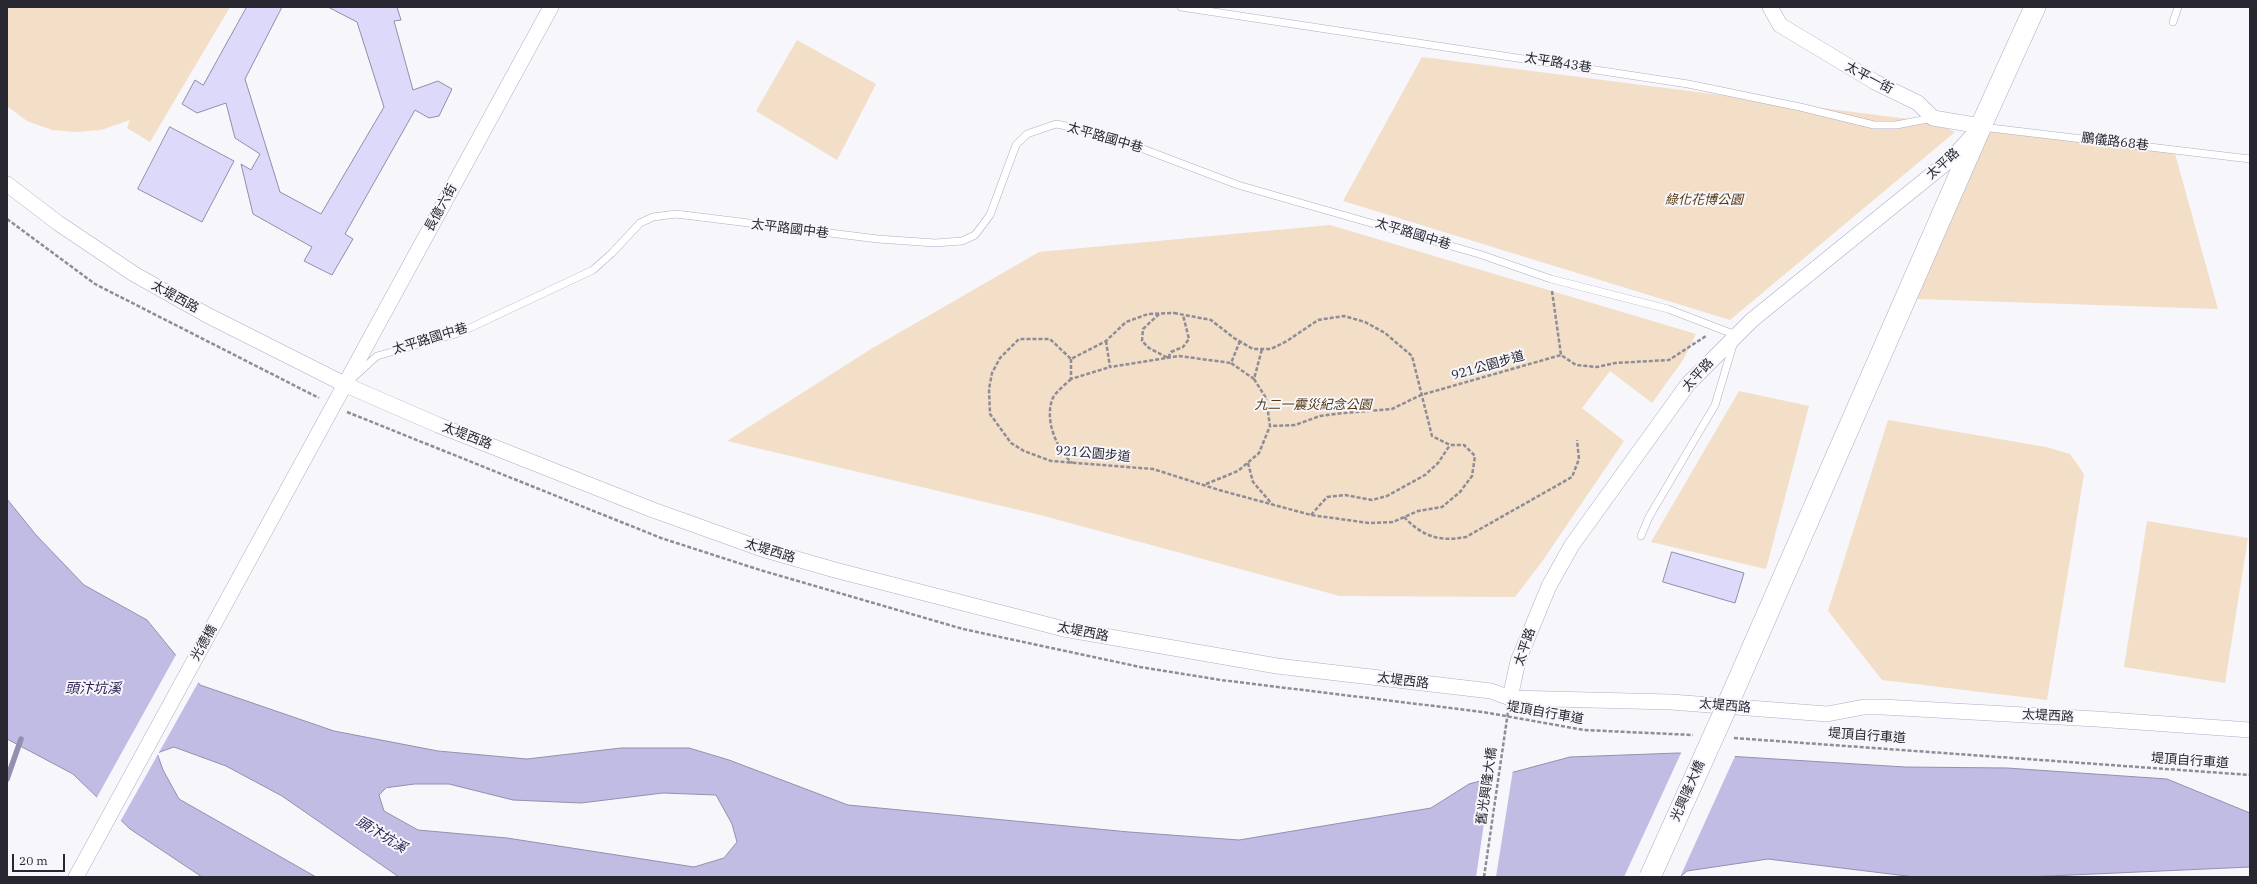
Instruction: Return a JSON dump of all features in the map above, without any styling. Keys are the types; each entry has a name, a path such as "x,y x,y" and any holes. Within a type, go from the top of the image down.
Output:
{"street":[{"name":"長億六街","path":"333,407 551,7"},
{"name":"太平一街","path":"1770,7 1780,25 1875,82 1918,103 1933,118"},
{"name":"太平路","path":"1727,706 2032,10"},
{"path":"1933,118 1981,126"},
{"name":"太平路","path":"1510,698 1518,661 1536,614 1549,586 1572,545 1688,384 1758,314 1951,159 1981,126"},
{"name":"太堤西路","path":"7,184 71,232 134,274 207,315 346,385 438,425 653,510 762,549 835,570 1064,629 1277,666 1490,691 1510,698 1727,706 1827,714 1864,707 1883,707 2088,718 2250,730"},
{"name":"光德橋","path":"76,877 333,407"},
{"name":"光興隆大橋","path":"1650,877 1727,706"}],"lane":[{"name":"太平路43巷","path":"1181,7 1688,84 1800,107 1874,125 1896,125 1933,118"},
{"path":"2173,22 2178,7"},
{"name":"太平路國中巷","path":"346,385 377,356 459,332 593,270 612,253 640,223 653,217 676,214 878,239 962,242 975,235 990,215 1016,145 1028,134 1056,124 1072,126 1130,144 1238,185 1464,250 1551,278 1668,308 1736,335"},
{"name":"鵬儀路68巷","path":"1981,126 2250,159"},
{"path":"1641,536 1649,517 1715,405 1736,335"}],"path":[{"path":"7,219 95,284 333,407"},
{"path":"1551,278 1561,355 1576,365 1597,367 1615,363 1669,360 1719,328"},
{"path":"1160,313 1143,329 1142,341 1149,348 1168,358"},
{"path":"1071,379 1071,359 1106,342 1126,322 1148,314 1160,313 1211,320 1253,349 1262,349 1254,379"},
{"path":"1168,358 1171,352 1183,347 1189,339 1183,315"},
{"name":"921公園步道","path":"1071,359 1050,339 1019,339 1000,358 992,373 988,389 990,414 1011,443 1024,451 1051,461 1153,469 1311,515 1369,523 1393,522 1418,511 1442,507 1460,492 1472,476 1475,456 1464,446 1450,445 1432,436 1412,356 1385,333 1365,322 1344,316 1318,320 1287,341 1271,349 1262,349"},
{"path":"1231,363 1240,341"},
{"path":"1106,342 1110,367"},
{"name":"921公園步道","path":"1270,426 1295,425 1320,416 1392,409 1421,395 1561,355"},
{"path":"1073,463 1058,444 1050,420 1052,398 1071,379 1110,367 1179,356 1231,363 1254,379 1266,398 1270,426 1259,453 1248,463 1238,471 1205,484"},
{"path":"1404,517 1411,525 1434,537 1448,540 1466,537 1572,477 1579,459 1577,440"},
{"path":"1311,515 1327,497 1345,495 1372,500 1387,496 1404,488 1425,475 1438,463 1450,445"},
{"path":"1248,463 1253,482 1273,505"},
{"name":"舊光興隆大橋","path":"1484,877 1510,698"},
{"name":"堤頂自行車道","path":"1483,712 1584,730 1699,736"},
{"name":"堤頂自行車道","path":"1729,737 2250,775"}],"green space":[{"path":"7,7 230,7 150,142 127,128 130,120 101,130 75,132 52,130 27,121 7,106"},
{"path":"797,40 876,84 837,160 756,111"},
{"name":"綠化花博公園","path":"1422,57 1932,122 1955,132 1730,320 1343,201"},
{"path":"1984,130 2174,150 2218,309 1917,299"},
{"name":"九二一震災紀念公園","path":"1330,225 1696,334 1683,360 1652,403 1610,371 1582,408 1624,441 1541,563 1515,597 1340,596 1040,515 727,441 871,349 1039,252"},
{"path":"1739,391 1809,406 1766,569 1651,542"},
{"path":"1888,420 2046,447 2070,454 2084,474 2047,700 1882,680 1828,611"},
{"path":"2147,521 2248,538 2225,683 2124,667"}],"water":[{"name":"頭汴坑溪","path":"7,499 36,535 84,585 147,620 200,685 334,731 438,751 527,759 621,748 689,748 729,760 848,805 1129,832 1239,840 1431,808 1469,784 1570,757 1678,753 1905,767 2007,768 2167,779 2250,813 2250,867 2027,877 1915,877 1768,859 1687,871 1680,877 399,877 282,796 226,766 174,747 157,753 163,770 179,799 316,877 202,877 130,829 73,774 7,739","holes":["415,784 449,784 513,800 581,803 663,793 716,795 732,824 737,842 724,858 694,867 507,838 418,830 384,811 379,795 386,788"]}],"pier":[{"path":"177,653 199,681 120,822 96,799"},
{"path":"1682,751 1736,754 1680,877 1624,877"},
{"path":"1513,770 1496,877 1476,877 1491,776"}],"building":[{"path":"247,7 282,7 245,79 280,192 321,214 384,107 357,22 328,7 397,7 401,20 394,21 413,90 438,81 452,89 439,116 429,118 415,110 345,234 353,239 332,275 304,261 312,247 253,214 241,164 251,170 260,154 235,138 226,103 197,113 182,104 195,80 203,85"},
{"path":"170,127 234,161 202,222 138,189"},
{"path":"1672,552 1744,573 1735,603 1663,582"}],"waterway":[{"path":"7,779 21,739"}]}
